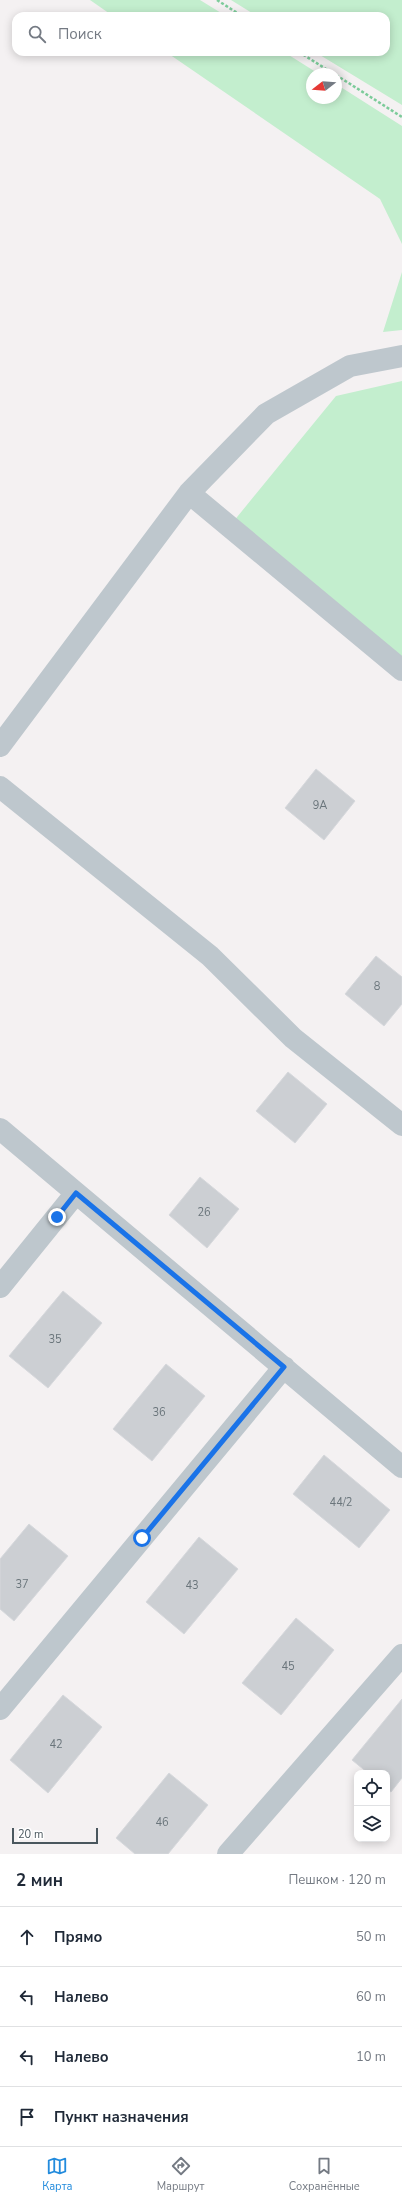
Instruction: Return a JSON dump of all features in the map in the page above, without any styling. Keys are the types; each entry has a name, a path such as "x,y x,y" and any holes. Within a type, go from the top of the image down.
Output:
{"street":[{"path":"0,746 189,493 266,414 350,366 402,356"},
{"path":"189,493 402,670"},
{"path":"0,787 210,956 294,1038 402,1125"},
{"path":"0,1129 402,1467"},
{"path":"0,1287 76,1193"},
{"path":"0,1709 284,1367"},
{"path":"228,1854 402,1655"}],"path":[{"path":"217,0 236,12"},
{"path":"305,56 324,68"},
{"path":"342,79 402,117"}],"green space":[{"path":"90,0 200,0 220,12 107,12"},
{"path":"231,0 402,0 402,105 322,56 390,56 390,12 250,12"},
{"path":"172,56 290,56 309,68 306,68 306,104 342,104 342,88 402,126 402,244 380,199"},
{"path":"402,272 402,330 383,332"},
{"path":"402,381 402,657 233,522 336,396"}],"building":[{"path":"316,769 355,801 324,840 285,808"},
{"path":"376,956 402,977 402,1004 384,1026 345,994"},
{"path":"288,1072 327,1104 295,1143 256,1111"},
{"path":"200,1177 239,1209 207,1248 169,1215"},
{"path":"63,1291 102,1323 48,1388 9,1356"},
{"path":"166,1364 205,1396 152,1461 113,1429"},
{"path":"324,1455 390,1510 359,1548 293,1494"},
{"path":"29,1524 68,1556 14,1621 0,1609 0,1559"},
{"path":"199,1537 238,1569 184,1634 146,1602"},
{"path":"296,1618 334,1650 281,1715 242,1683"},
{"path":"63,1695 102,1727 48,1793 10,1760"},
{"path":"402,1699 402,1778 391,1792 390,1770 364,1770 352,1760"},
{"path":"169,1773 208,1805 168,1854 135,1854 116,1838"}],"route":[{"path":"57,1217 76,1193 284,1367 142,1538"}]}
